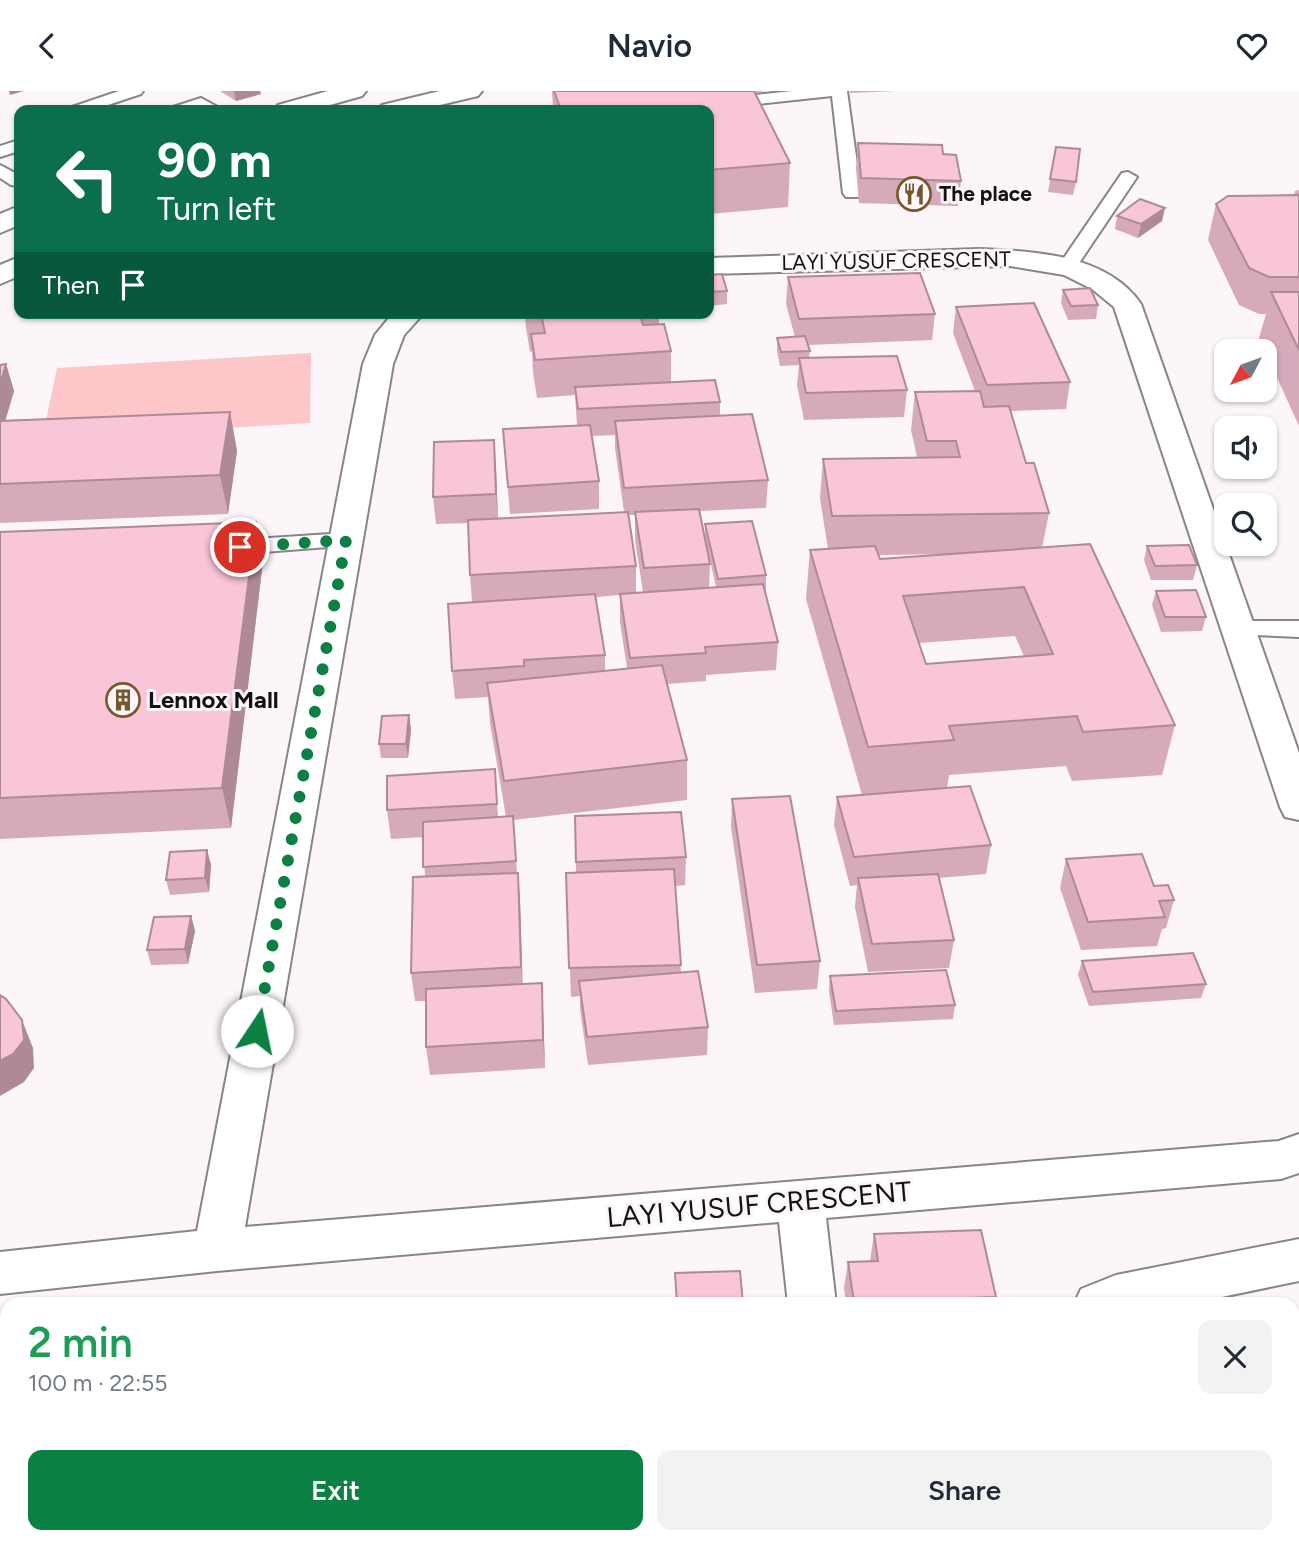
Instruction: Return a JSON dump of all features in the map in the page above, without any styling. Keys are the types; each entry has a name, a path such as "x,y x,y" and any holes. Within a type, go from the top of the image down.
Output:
{"street":[{"path":"304,105 354,91"},
{"path":"411,105 470,91"},
{"name":"LAYI YUSUF CRESCENT","path":"714,266 1022,258 1066,268 1101,282 1127,304 1299,807"},
{"path":"217,1250 378,363 383,344 402,319"},
{"name":"LAYI YUSUF CRESCENT","path":"0,1273 217,1250 1282,1160 1299,1153"},
{"path":"800,1200 811,1297"},
{"path":"1116,1297 1299,1260"}],"lane":[{"path":"93,105 135,91"},
{"path":"707,105 838,91 852,193"},
{"path":"1066,268 1128,177"},
{"path":"208,549 346,540"},
{"path":"1238,629 1299,629"}],"shaded area":[{"path":"311,353 310,423 42,439 57,368"}],"building":[{"path":"554,91 754,91 790,163 714,170 714,105 559,105"},
{"path":"858,143 942,145 943,154 956,155 961,181 861,178"},
{"path":"1056,147 1080,149 1076,182 1050,179"},
{"path":"1299,195 1299,277 1269,277 1249,268 1216,204 1228,196"},
{"path":"1140,199 1165,208 1141,224 1117,216"},
{"path":"920,273 935,314 799,319 788,277"},
{"path":"722,274 727,291 714,292 714,275"},
{"path":"1090,288 1098,305 1071,306 1063,290"},
{"path":"1271,292 1299,292 1299,350"},
{"path":"1034,303 1070,382 987,385 956,307"},
{"path":"542,319 642,319 643,325 664,324 671,351 535,360 531,334 545,333"},
{"path":"805,336 810,351 781,352 777,338"},
{"path":"897,356 907,390 806,393 799,358"},
{"path":"6,364 0,385 0,365"},
{"path":"715,380 720,402 578,409 575,387"},
{"path":"980,391 984,407 1009,406 1026,463 1034,463 1049,513 832,516 823,459 960,457 956,441 927,441 915,392"},
{"path":"230,412 220,475 0,484 0,421"},
{"path":"752,414 768,480 624,488 615,421"},
{"path":"590,425 599,481 508,487 503,429"},
{"path":"494,440 496,494 433,497 434,442"},
{"path":"699,509 710,564 644,568 635,512"},
{"path":"628,512 636,566 470,575 468,520"},
{"path":"752,521 766,575 718,579 705,524"},
{"name":"Lennox Mall","path":"256,522 222,788 0,798 0,532"},
{"path":"1090,544 1175,725 1083,732 1077,716 949,726 954,740 868,747 810,550 875,546 880,559","holes":["1024,587 1053,654 926,664 903,596"]},
{"path":"1189,545 1197,565 1155,566 1147,546"},
{"path":"763,584 778,642 705,647 706,653 630,658 620,594"},
{"path":"1196,590 1206,617 1165,617 1156,591"},
{"path":"595,594 605,655 524,660 524,666 452,671 448,604"},
{"path":"662,665 687,760 504,781 487,683"},
{"path":"409,715 406,744 379,744 382,716"},
{"path":"495,769 497,804 387,810 387,776"},
{"path":"970,786 991,845 854,857 837,797"},
{"path":"790,796 820,961 757,965 732,799"},
{"path":"681,812 686,857 576,862 575,816"},
{"path":"513,816 516,861 423,867 423,822"},
{"path":"207,850 205,878 166,880 170,852"},
{"path":"1142,854 1154,886 1168,885 1174,900 1159,901 1165,917 1088,922 1066,859"},
{"path":"674,869 681,965 569,968 566,873"},
{"path":"518,873 521,967 411,973 413,877"},
{"path":"938,874 954,940 872,944 858,878"},
{"path":"191,916 185,949 147,950 154,917"},
{"path":"1193,953 1206,984 1093,992 1082,961"},
{"path":"946,970 955,1005 836,1011 830,976"},
{"path":"698,971 708,1027 587,1037 579,981"},
{"path":"542,983 543,1040 426,1047 426,989"},
{"path":"0,995 22,1020 24,1040 13,1054 0,1061"},
{"path":"981,1230 996,1297 853,1297 848,1262 878,1261 874,1234"},
{"path":"740,1271 742,1297 677,1297 675,1273"}],"place":[{"name":"The place","path":"914,194"},
{"name":"Lennox Mall","path":"123,700"}],"route":[{"path":"240,547 346,540 257,1031"}]}
